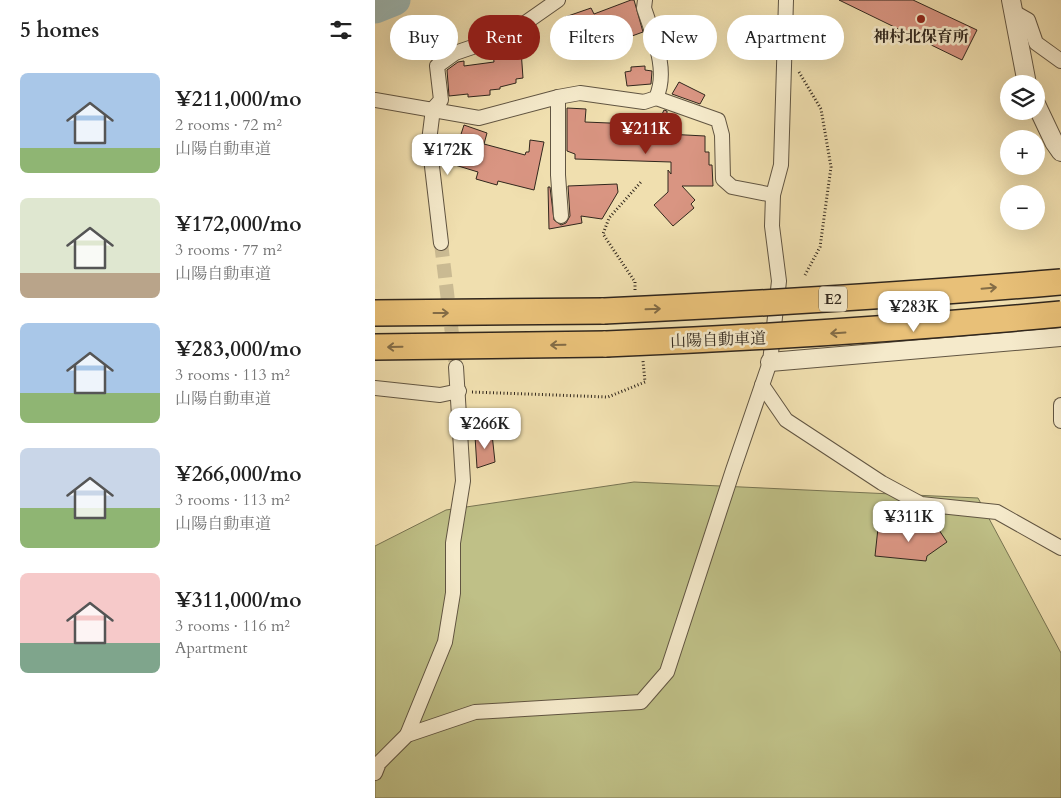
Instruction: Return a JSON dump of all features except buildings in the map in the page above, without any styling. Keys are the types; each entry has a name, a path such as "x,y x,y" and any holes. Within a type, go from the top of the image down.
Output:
{"highway":[{"name":"山陽自動車道","path":"375,313 604,311 765,304 1061,282"},
{"name":"山陽自動車道","path":"375,347 606,344 778,337 936,326 1061,314"}],"street":[{"path":"441,243 429,141 433,109 441,100 437,66 455,53 508,35 558,0"},
{"path":"645,0 644,8 660,58 661,87 656,98"},
{"path":"785,15 786,0"},
{"path":"1011,5 1027,20 1036,44 1061,61"},
{"path":"1011,5 1025,75"},
{"path":"407,736 475,712 641,702 667,672 770,362 779,281 772,226 773,195 781,165 784,60"},
{"path":"375,100 479,118 557,97 580,93 644,102 656,98 718,120 722,134 723,178 732,187 773,195"},
{"path":"557,97 558,176 561,216"},
{"path":"1044,120 1061,152"},
{"path":"770,362 1061,337"},
{"path":"375,772 379,763 407,736 445,642 453,593 453,543 463,480 459,391 456,367"},
{"path":"762,385 786,420 881,483 921,504 997,512 1061,548"},
{"path":"375,388 439,395 459,391"},
{"path":"1061,405 1061,421"}],"path":[{"path":"789,60 821,109 831,167 820,247 805,275"}],"green space":[{"path":"634,482 978,498 1061,653 1061,798 375,798 375,546 446,510"}],"waterway":[{"path":"375,8 395,0"}],"tunnel":[{"path":"441,243 456,367"}],"place":[{"name":"神村北保育所","path":"921,19"}]}
